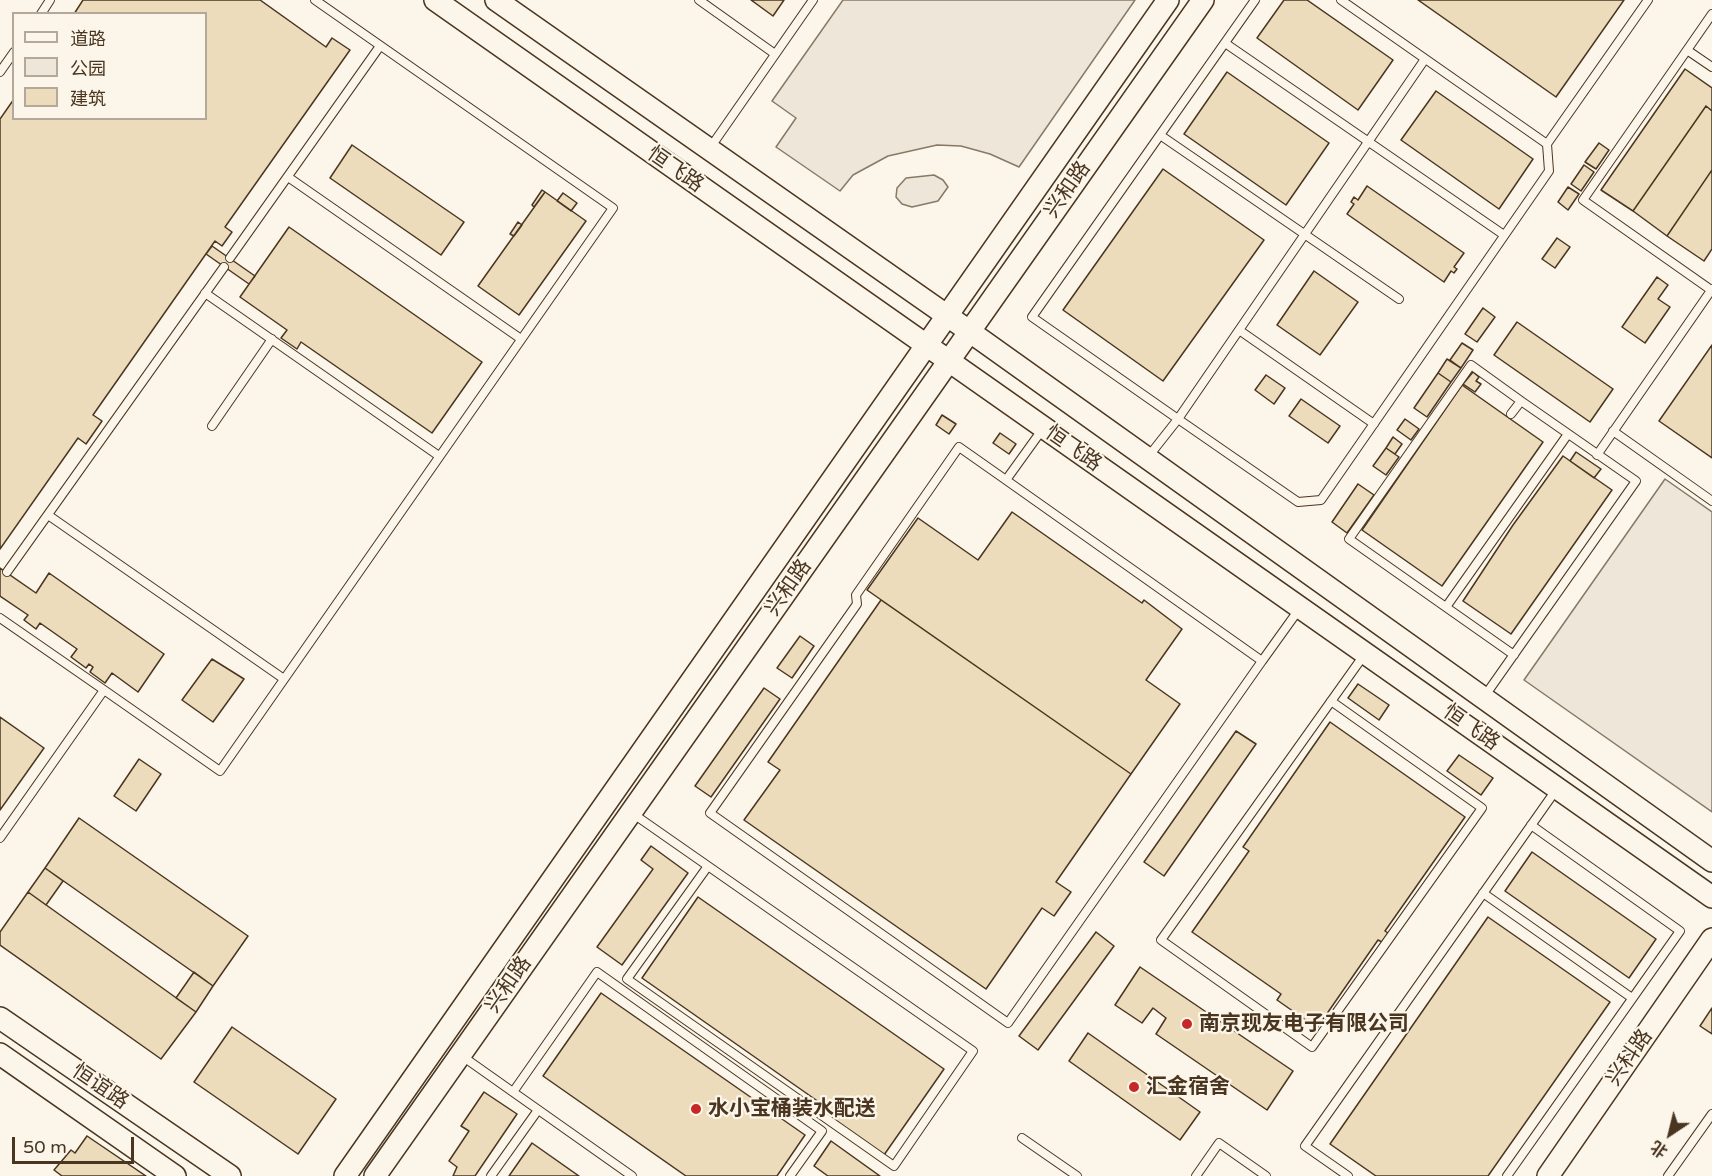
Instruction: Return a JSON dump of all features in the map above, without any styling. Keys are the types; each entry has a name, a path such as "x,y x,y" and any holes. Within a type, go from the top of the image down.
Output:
{"main road":[{"name":"恒飞路","path":"435,0 1712,897"},
{"name":"恒飞路","path":"496,0 948,316 1712,861"},
{"name":"兴和路","path":"345,1176 1168,0"},
{"name":"兴和路","path":"375,1176 1203,0"},
{"name":"兴科路","path":"1548,1176 1712,939"},
{"name":"恒谊路","path":"0,1018 230,1176"},
{"name":"恒谊路","path":"0,1054 175,1176"}],"lane":[{"path":"0,618 220,771 613,208 315,0"},
{"path":"699,0 775,54"},
{"path":"709,149 813,0"},
{"path":"1255,0 1032,317 1298,502 1321,500 1374,424 1549,171 1547,144 1648,0"},
{"path":"1341,0 1547,144"},
{"path":"1598,455 1712,290 1583,200 1712,14"},
{"path":"1225,43 1504,235"},
{"path":"230,258 380,46"},
{"path":"1688,50 1712,67"},
{"path":"0,72 12,55"},
{"path":"1147,458 1178,418 1425,59"},
{"path":"1160,135 1399,299"},
{"path":"288,177 521,339"},
{"path":"7,572 224,267"},
{"path":"205,293 439,456"},
{"path":"1239,330 1374,424"},
{"path":"212,426 272,339"},
{"path":"1484,698 1636,482 1471,365 1349,539 1514,654"},
{"path":"1511,414 1521,400"},
{"path":"1006,480 1042,428"},
{"path":"1614,431 1712,501"},
{"path":"1446,607 1568,434"},
{"path":"1262,661 959,447 856,595 856,604 710,813 1008,1023 1300,608"},
{"path":"48,514 284,679"},
{"path":"1331,701 1482,808 1312,1047 1161,940 1331,701 1365,654"},
{"path":"0,838 104,690"},
{"path":"1348,1176 1305,1146 1557,788"},
{"path":"631,812 973,1051 894,1166 627,979 708,866"},
{"path":"1507,1176 1680,931 1531,825"},
{"path":"1483,893 1632,998"},
{"path":"513,1092 597,972 822,1131 790,1176"},
{"path":"460,1055 632,1176"},
{"path":"491,1176 538,1110"},
{"path":"1668,1176 1712,1113"},
{"path":"1022,1138 1077,1176"},
{"path":"1196,1176 1219,1143 1266,1176"}],"green space":[{"path":"843,0 1135,0 1019,167 990,154 961,146 937,145 888,156 853,175 840,191 776,147 796,118 772,101"},
{"path":"934,175 943,180 948,187 938,201 912,207 902,204 896,197 897,188 906,178"},
{"path":"1665,479 1712,512 1712,812 1524,680"}],"building":[{"path":"83,0 260,0 326,47 332,38 350,50 225,227 232,232 222,246 215,241 93,415 102,421 86,444 78,438 0,549 0,119 12,102 12,120 207,120 207,12 75,12"},
{"path":"751,0 784,0 773,16"},
{"path":"1284,0 1307,0 1393,60 1358,110 1257,38"},
{"path":"1418,0 1624,0 1556,97"},
{"path":"1685,69 1712,88 1712,111 1706,106 1633,211 1601,190"},
{"path":"1227,72 1329,143 1286,205 1184,134"},
{"path":"1436,91 1533,159 1499,209 1401,140"},
{"path":"1706,106 1712,111 1712,170 1667,236 1633,211"},
{"path":"1599,143 1609,150 1596,169 1585,162"},
{"path":"352,145 464,222 441,255 330,178"},
{"path":"1584,165 1594,172 1581,191 1571,184"},
{"path":"1163,169 1264,240 1163,381 1063,310"},
{"path":"1712,170 1712,249 1704,261 1667,236"},
{"path":"1367,186 1464,253 1454,267 1457,269 1454,273 1451,271 1444,282 1347,214 1354,204 1351,202 1354,197 1358,200"},
{"path":"1568,187 1579,194 1568,210 1558,202"},
{"path":"542,190 545,192 534,207 532,205"},
{"path":"545,192 586,221 519,315 478,286"},
{"path":"563,193 577,203 571,211 557,201"},
{"path":"518,222 522,225 514,236 510,234"},
{"path":"289,227 482,362 432,433 301,342 297,349 281,338 287,330 240,297"},
{"path":"1557,238 1570,247 1555,268 1542,259"},
{"path":"212,246 255,276 249,284 206,254"},
{"path":"1314,271 1358,302 1320,355 1277,325"},
{"path":"1657,277 1668,285 1658,299 1670,307 1645,343 1622,327"},
{"path":"1483,308 1495,317 1477,342 1465,334"},
{"path":"1517,322 1613,389 1590,422 1494,355"},
{"path":"1462,343 1473,350 1461,368 1450,360"},
{"path":"1712,345 1712,458 1659,421"},
{"path":"1447,359 1461,368 1451,382 1438,373"},
{"path":"1473,372 1479,377 1476,381 1481,384 1475,392 1463,384"},
{"path":"1438,373 1451,382 1427,417 1414,408"},
{"path":"1266,375 1285,388 1274,404 1255,390"},
{"path":"1462,385 1543,442 1442,586 1362,530"},
{"path":"1301,399 1340,426 1328,443 1289,416"},
{"path":"942,415 956,424 949,434 936,425"},
{"path":"1405,419 1419,429 1411,440 1397,430"},
{"path":"1000,433 1016,444 1009,454 993,443"},
{"path":"1393,437 1402,444 1395,454 1386,448"},
{"path":"1386,448 1399,457 1386,475 1373,466"},
{"path":"1576,452 1601,469 1594,478 1570,461"},
{"path":"1563,456 1612,490 1511,634 1463,601 1513,525"},
{"path":"1358,484 1374,495 1347,533 1332,522"},
{"path":"1012,512 1142,603 1144,600 1182,629 1146,680 1180,704 1131,774 867,590 918,518 978,560"},
{"path":"0,568 36,593 49,573 164,654 138,692 112,673 105,683 90,672 93,667 89,664 86,668 71,657 77,649 40,623 36,629 24,620 28,615 0,596"},
{"path":"881,600 1131,774 1056,882 1071,892 1054,916 1042,908 986,989 744,820 780,770 768,762"},
{"path":"800,636 814,646 792,678 777,668"},
{"path":"212,659 244,679 213,722 182,700"},
{"path":"1358,684 1389,705 1379,720 1348,698"},
{"path":"764,688 780,699 711,797 695,786"},
{"path":"0,717 44,748 0,810"},
{"path":"1330,722 1465,817 1385,931 1388,933 1382,942 1378,940 1317,1028 1277,1000 1281,994 1192,932 1249,851 1243,847"},
{"path":"1236,731 1256,744 1164,876 1144,862"},
{"path":"1459,755 1493,778 1481,795 1447,771"},
{"path":"139,759 161,774 136,811 114,796"},
{"path":"79,818 248,936 213,986 45,868"},
{"path":"651,846 688,873 622,965 597,947 653,869 641,860"},
{"path":"1532,852 1656,939 1629,978 1505,891"},
{"path":"45,868 63,881 46,905 28,892"},
{"path":"28,892 196,1012 161,1059 0,945 0,932"},
{"path":"698,897 944,1069 884,1155 823,1112 826,1107 642,978"},
{"path":"1488,917 1610,1002 1488,1176 1376,1176 1330,1144"},
{"path":"1096,932 1114,946 1038,1050 1019,1036"},
{"path":"1140,967 1293,1071 1267,1110 1156,1034 1166,1018 1153,1008 1142,1023 1115,1005"},
{"path":"194,972 213,986 196,1012 176,998"},
{"path":"601,993 805,1135 777,1176 686,1176 543,1076"},
{"path":"1712,1008 1712,1034 1700,1026"},
{"path":"232,1027 336,1099 298,1154 194,1082"},
{"name":"汇金宿舍","path":"1088,1033 1200,1112 1180,1140 1069,1061"},
{"path":"484,1092 517,1114 475,1176 453,1176 457,1167 449,1161 469,1131 461,1126"},
{"path":"87,1136 146,1176 62,1176 54,1170 71,1150 75,1153"},
{"path":"831,1141 880,1176 828,1176 814,1166"},
{"path":"532,1143 579,1176 509,1176"}],"place":[{"name":"南京现友电子有限公司","path":"1187,1024"},
{"name":"汇金宿舍","path":"1134,1087"},
{"name":"水小宝桶装水配送","path":"696,1109"}]}
